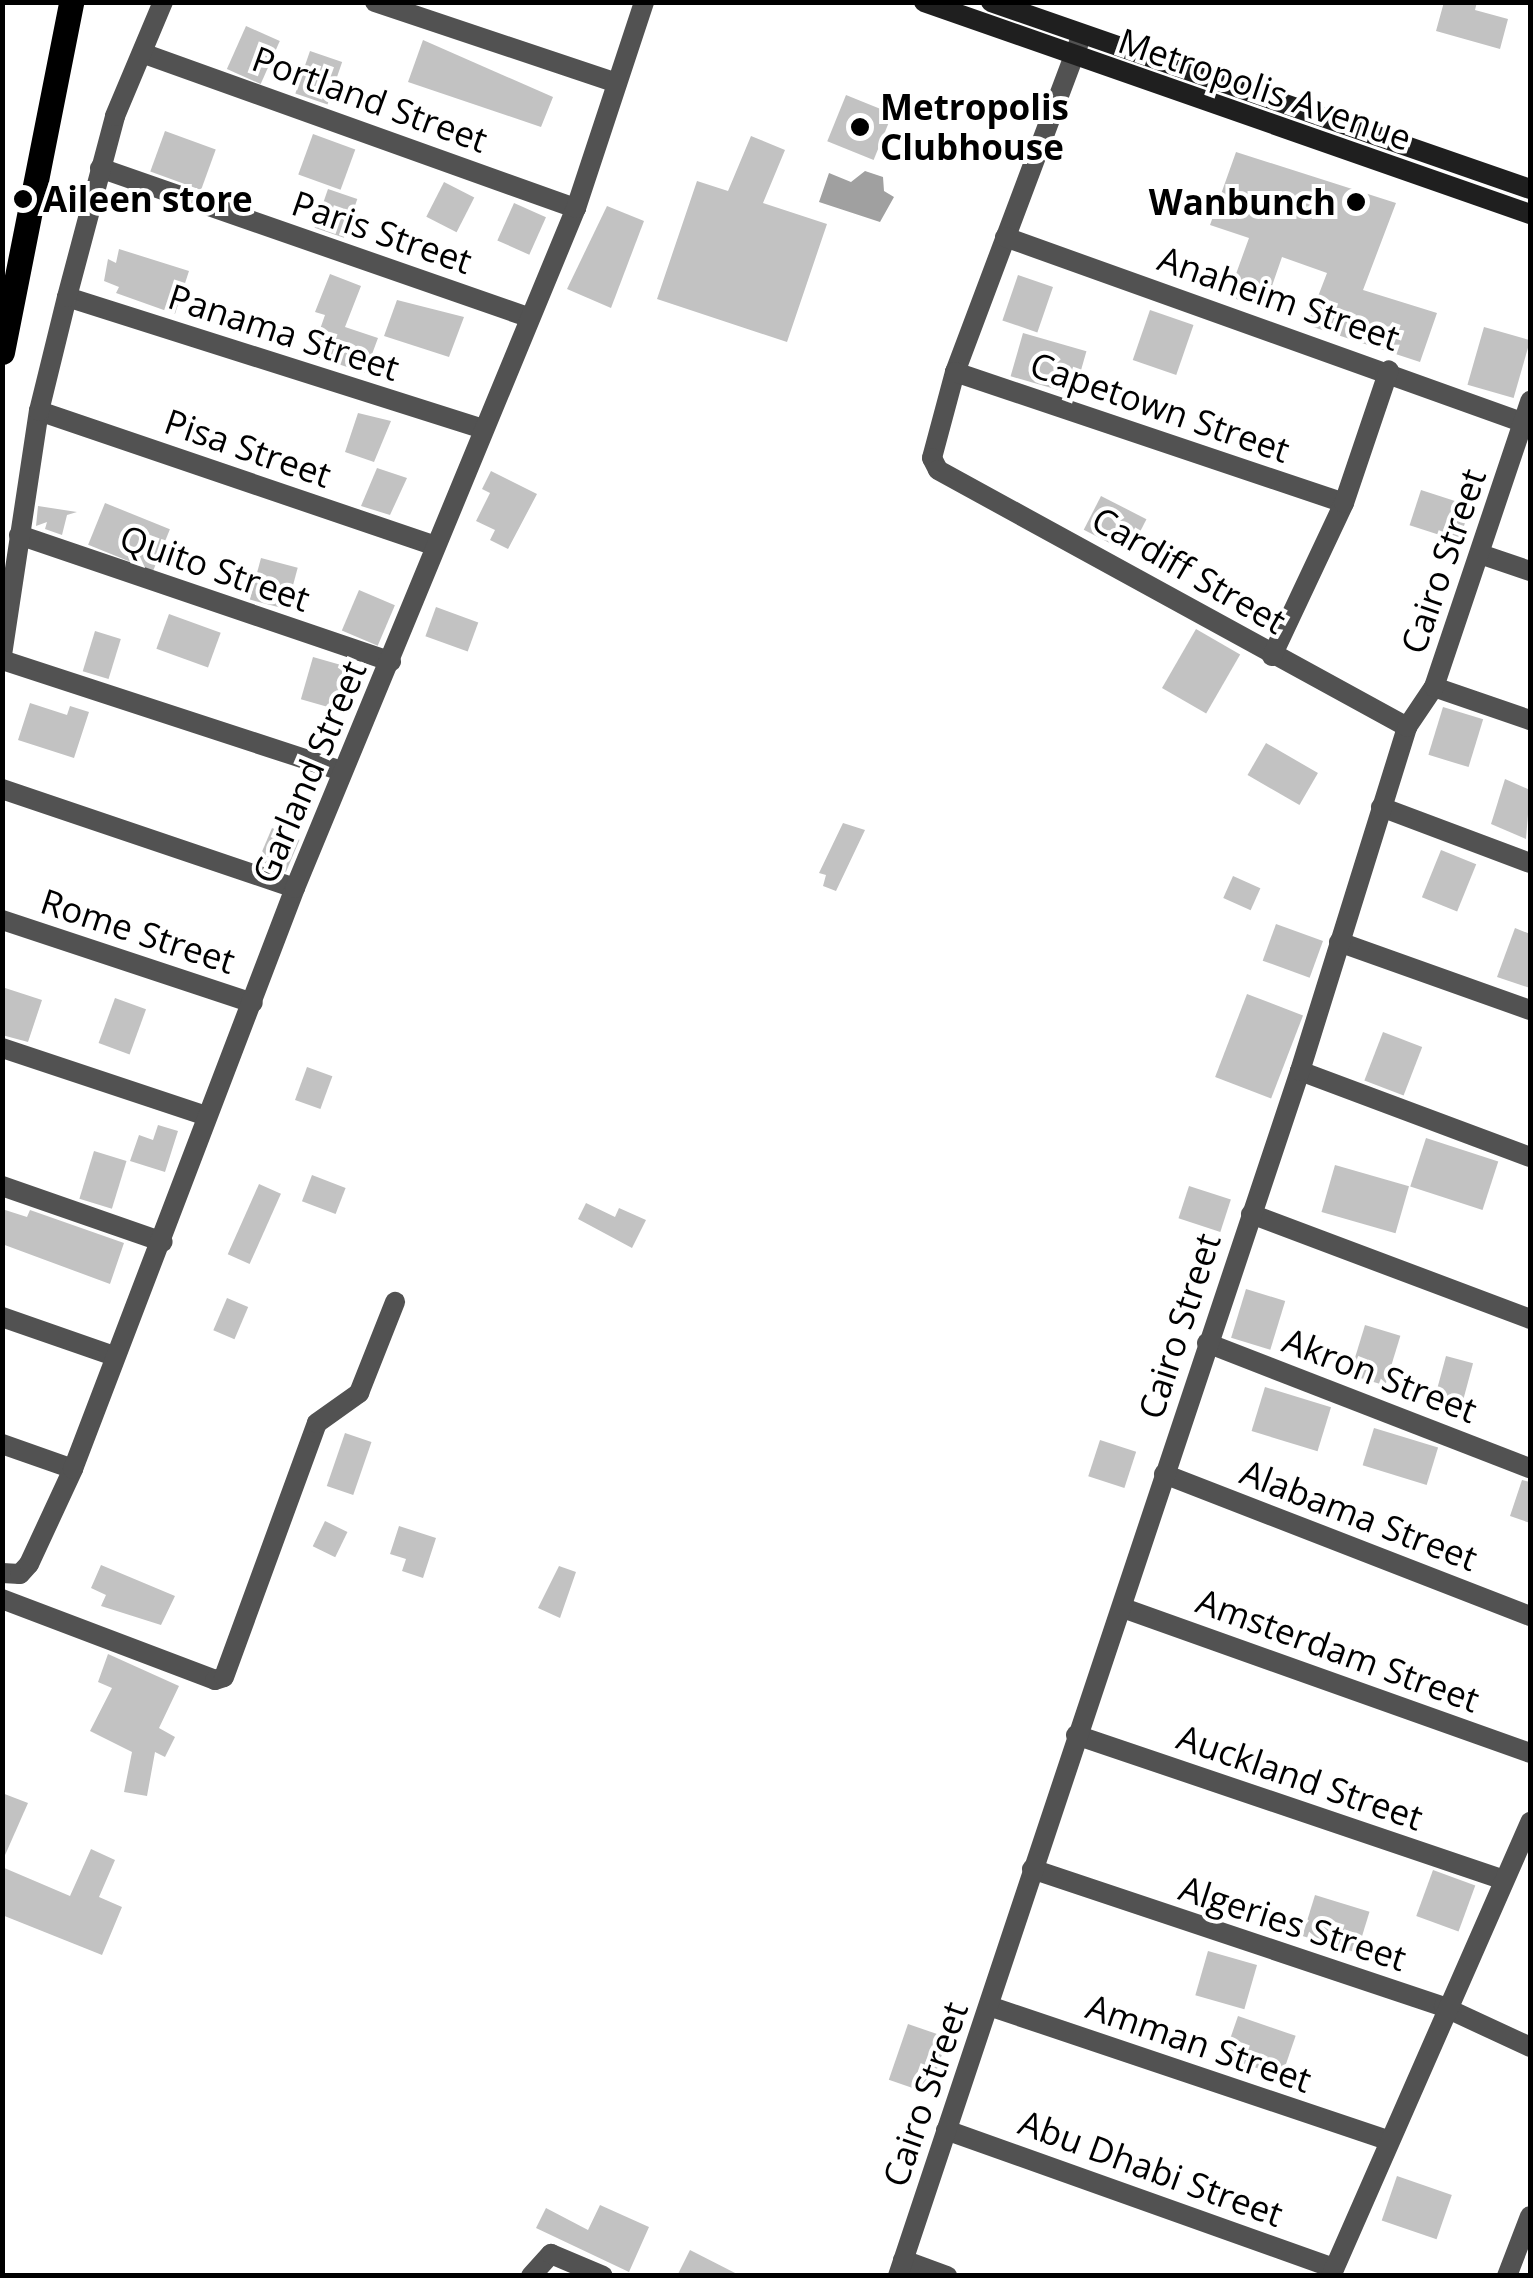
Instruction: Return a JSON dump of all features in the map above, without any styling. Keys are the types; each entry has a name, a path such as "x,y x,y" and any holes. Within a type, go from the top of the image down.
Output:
{"main road":[{"path":"2,352 71,2"},
{"name":"Metropolis Avenue","path":"924,2 1071,57 1530,214"},
{"name":"Metropolis Avenue","path":"990,2 1081,37 1530,189"}],"street":[{"path":"163,2 100,168 66,297 39,411 2,657 342,771"},
{"path":"375,2 618,83"},
{"name":"Garland Street","path":"2,1573 20,1574 28,1564 73,1469 114,1356 163,1242 206,1116 295,888 576,208 644,2"},
{"path":"955,372 1081,37"},
{"name":"Portland Street","path":"142,53 576,208"},
{"name":"Paris Street","path":"100,168 530,318"},
{"name":"Anaheim Street","path":"1005,236 1389,370 1528,424"},
{"name":"Panama Street","path":"66,297 482,429"},
{"path":"1272,656 1344,503 1389,370"},
{"name":"Cardiff Street","path":"955,372 930,449 938,470 1407,728"},
{"name":"Capetown Street","path":"955,372 1344,503"},
{"name":"Cairo Street","path":"901,2268 1076,1735 1123,1608 1206,1343 1300,1071 1380,808 1407,728 1434,687 1528,424 1530,401"},
{"name":"Pisa Street","path":"39,411 436,546"},
{"name":"Quito Street","path":"19,535 391,662"},
{"path":"1480,554 1530,571"},
{"path":"1434,687 1530,720"},
{"path":"2,789 295,888"},
{"path":"1380,808 1530,863"},
{"name":"Rome Street","path":"2,920 253,1002"},
{"path":"1338,942 1530,1010"},
{"path":"2,1048 206,1116"},
{"path":"1300,1071 1530,1157"},
{"path":"2,1186 163,1242"},
{"path":"1251,1214 1530,1319"},
{"path":"2,1599 214,1680 224,1678 318,1423 360,1393 394,1302"},
{"path":"2,1317 114,1356"},
{"name":"Akron Street","path":"1206,1343 1530,1468"},
{"path":"2,1444 73,1469"},
{"name":"Alabama Street","path":"1164,1474 1530,1616"},
{"name":"Amsterdam Street","path":"1123,1608 1530,1753"},
{"name":"Auckland Street","path":"1076,1735 1504,1880"},
{"path":"1333,2272 1444,2007 1530,1822"},
{"name":"Algeries Street","path":"1032,1870 1444,2007 1530,2048"},
{"name":"Amman Street","path":"989,2006 1388,2140"},
{"name":"Abu Dhabi Street","path":"946,2130 1333,2272"},
{"path":"1508,2276 1530,2216"},
{"path":"531,2276 550,2254 604,2276"},
{"path":"901,2268 947,2276"}],"shaded area":[{"path":"865,171 883,177 884,191 894,197 880,222 819,202 829,173 851,182"}],"building":[{"path":"1444,2 1477,2 1475,10 1508,19 1500,49 1436,31"},
{"path":"246,26 280,41 261,84 227,69"},
{"path":"423,40 553,97 541,127 408,82"},
{"path":"310,51 342,62 327,105 295,94"},
{"name":"Metropolis Clubhouse","path":"846,95 892,114 874,160 827,141"},
{"path":"165,131 216,149 201,190 150,171"},
{"path":"313,134 355,149 341,190 298,174"},
{"path":"751,136 785,150 763,203 827,224 787,342 657,299 697,181 728,191"},
{"path":"1236,152 1396,203 1363,290 1437,313 1420,362 1307,325 1327,273 1282,257 1264,309 1228,296 1249,238 1210,225"},
{"path":"444,182 474,197 457,232 426,217"},
{"path":"328,189 357,199 344,238 315,228"},
{"path":"514,203 546,217 529,255 497,240"},
{"path":"607,206 644,221 611,308 567,289"},
{"path":"119,249 189,271 175,314 116,293 119,287 104,281 108,259 116,263"},
{"path":"330,274 361,286 345,327 378,338 365,373 311,355 325,315 315,312"},
{"path":"1018,275 1053,287 1037,332 1002,320"},
{"path":"397,300 464,317 449,357 384,336"},
{"path":"1150,310 1193,325 1176,375 1133,360"},
{"path":"1484,327 1530,340 1514,398 1467,385"},
{"path":"1023,333 1086,351 1074,394 1011,376"},
{"path":"358,413 391,421 374,462 345,452"},
{"path":"377,468 407,478 390,515 361,506"},
{"path":"491,471 537,494 508,549 490,540 495,530 476,521 490,493 482,489"},
{"path":"1421,490 1470,506 1459,541 1410,525"},
{"path":"1101,496 1146,519 1129,553 1084,530"},
{"path":"105,503 170,529 153,571 88,545"},
{"path":"38,506 77,512 67,515 62,535 45,529 47,522 36,526"},
{"path":"261,558 298,568 287,609 250,600"},
{"path":"359,590 395,605 378,646 342,631"},
{"path":"436,607 478,622 468,652 425,636"},
{"path":"169,614 221,633 208,668 156,649"},
{"path":"1196,629 1240,655 1206,713 1162,688"},
{"path":"95,631 121,639 109,679 83,671"},
{"path":"313,657 352,668 340,711 301,699"},
{"path":"30,703 67,715 70,706 89,712 74,758 18,740"},
{"path":"1443,707 1483,719 1469,767 1428,755"},
{"path":"1266,743 1318,773 1299,805 1248,775"},
{"path":"1505,779 1530,790 1526,839 1491,824"},
{"path":"843,823 865,830 836,891 823,886 826,875 819,873"},
{"path":"272,828 300,840 286,872 258,860"},
{"path":"1441,850 1476,864 1457,912 1422,897"},
{"path":"1233,876 1260,888 1251,910 1223,898"},
{"path":"1276,924 1323,941 1310,978 1263,961"},
{"path":"1515,928 1530,934 1530,988 1497,977"},
{"path":"2,987 42,1000 28,1042 2,1035"},
{"path":"1247,994 1303,1016 1271,1099 1215,1077"},
{"path":"115,998 146,1009 130,1054 99,1043"},
{"path":"1383,1032 1422,1047 1404,1096 1364,1081"},
{"path":"307,1067 332,1076 320,1109 295,1100"},
{"path":"158,1125 178,1131 165,1172 130,1161 139,1135 153,1140"},
{"path":"1426,1138 1498,1161 1483,1210 1410,1187"},
{"path":"94,1151 127,1161 112,1209 79,1199"},
{"path":"1335,1165 1409,1186 1396,1233 1321,1212"},
{"path":"312,1175 346,1188 336,1214 302,1201"},
{"path":"259,1184 281,1194 250,1264 228,1254"},
{"path":"1189,1186 1231,1200 1220,1232 1178,1218"},
{"path":"586,1203 615,1217 619,1208 646,1220 632,1248 578,1219"},
{"path":"2,1209 27,1217 30,1210 124,1243 110,1284 2,1244"},
{"path":"1246,1289 1285,1301 1270,1350 1231,1338"},
{"path":"227,1298 248,1307 234,1339 213,1330"},
{"path":"1365,1325 1400,1336 1385,1386 1350,1375"},
{"path":"1446,1356 1473,1363 1462,1403 1435,1396"},
{"path":"1265,1387 1331,1407 1318,1451 1252,1431"},
{"path":"1374,1428 1438,1448 1427,1485 1363,1465"},
{"path":"345,1433 371,1442 353,1495 327,1486"},
{"path":"1100,1440 1136,1452 1124,1488 1088,1476"},
{"path":"1522,1480 1530,1482 1530,1523 1510,1516"},
{"path":"325,1521 347,1532 335,1557 313,1546"},
{"path":"399,1526 436,1538 423,1578 402,1571 406,1559 390,1554"},
{"path":"101,1565 175,1596 161,1625 101,1606 106,1595 91,1588"},
{"path":"559,1566 576,1572 560,1618 538,1608"},
{"path":"108,1654 179,1686 159,1728 175,1737 165,1757 155,1752 147,1796 124,1792 132,1752 90,1731 112,1688 98,1682"},
{"path":"2,1793 28,1803 2,1862"},
{"path":"91,1849 115,1860 99,1897 122,1907 102,1955 2,1915 2,1867 70,1896"},
{"path":"1433,1870 1475,1885 1459,1931 1416,1916"},
{"path":"1315,1895 1370,1912 1357,1953 1302,1936"},
{"path":"1208,1951 1257,1965 1244,2009 1195,1995"},
{"path":"1238,2016 1296,2036 1282,2077 1224,2057"},
{"path":"908,2024 948,2038 929,2093 889,2080"},
{"path":"1397,2176 1452,2195 1437,2239 1382,2220"},
{"path":"600,2205 649,2227 629,2272 536,2228 546,2208 588,2230"},
{"path":"690,2250 741,2276 677,2276"}],"place":[{"name":"Metropolis Clubhouse","path":"860,127"},
{"name":"Aileen store","path":"23,199"},
{"name":"Wanbunch","path":"1356,202"}]}
